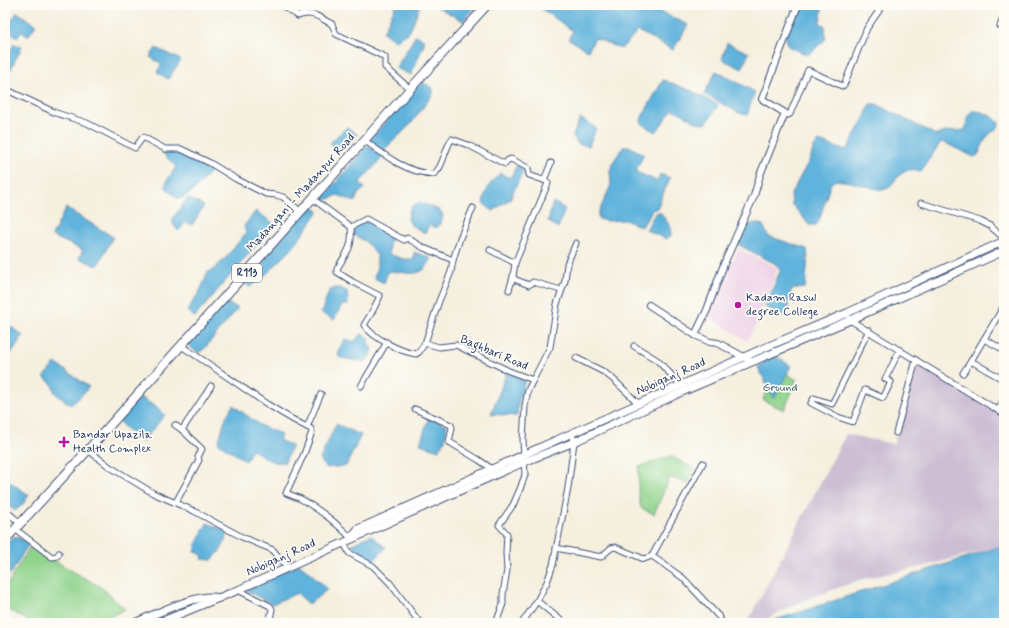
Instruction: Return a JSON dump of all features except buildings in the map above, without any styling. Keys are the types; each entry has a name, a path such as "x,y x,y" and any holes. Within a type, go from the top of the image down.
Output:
{"main road":[{"name":"Madanganj - Madanpur Road","path":"5,540 184,348 364,140 487,5"},
{"name":"Nobiganj Road","path":"352,539 353,534 358,529 492,469 574,442 849,316 1004,241"},
{"name":"Nobiganj Road","path":"158,623 238,590 344,543 524,458 572,433 744,357 849,316 1004,251"},
{"name":"Nobiganj Road","path":"134,623 162,611 202,598 212,596 219,598"}],"street":[{"path":"282,5 298,16 305,13 332,24 336,34 385,57 385,67 410,89"},
{"path":"798,5 762,100 788,115 790,114 808,70 843,86 868,28 883,5"},
{"path":"1000,26 1004,17"},
{"path":"5,89 56,113 87,123 135,148 143,137 165,149 181,149 210,163 236,180 266,194 276,194 283,197 301,212"},
{"path":"695,335 707,310 724,264 754,196 760,175 785,113"},
{"path":"364,140 394,161 408,168 434,174 438,171 452,139 468,145 506,164 508,160 511,159 528,168 529,175 548,182 515,264 509,290"},
{"path":"544,180 551,163"},
{"path":"313,199 351,227 351,246 337,269 337,272 380,296 364,325 375,336 416,354 425,343 439,301 451,272 453,260 473,208"},
{"path":"921,203 985,223 1004,238"},
{"path":"351,227 366,219 404,240 408,238 424,248 453,260"},
{"path":"534,380 550,347 557,304 564,281 567,264 576,243"},
{"path":"490,250 515,264"},
{"path":"512,277 529,285 533,282 561,290"},
{"path":"649,305 695,335 710,342 718,343 752,361"},
{"path":"964,373 1004,306"},
{"path":"849,316 900,350 1004,414"},
{"path":"998,316 1004,320"},
{"path":"869,330 832,404 814,398 811,403 838,417 853,422 865,390 883,398 891,382 885,379 900,350"},
{"path":"984,339 1004,350"},
{"path":"361,386 387,342"},
{"name":"Baghbari Road","path":"425,343 439,347 456,345 509,371 534,380 528,390 525,406 522,440 525,475 513,505 499,525 507,534 507,570 502,604 496,623"},
{"path":"634,346 657,360 681,385"},
{"path":"184,348 262,401 290,419 311,430 312,432 304,454 286,493 299,498 322,512 352,539"},
{"path":"576,358 604,372 638,404"},
{"path":"896,433 916,360"},
{"path":"971,362 1004,380"},
{"path":"182,430 211,386"},
{"path":"307,427 321,394"},
{"path":"998,410 1004,400"},
{"path":"415,409 452,426 449,442 492,469"},
{"path":"175,425 202,448 198,457 199,460 176,502"},
{"path":"522,623 547,582 556,548 568,488 574,442 572,433"},
{"path":"88,450 110,467 153,492 176,502 242,537 273,550 287,567"},
{"path":"556,548 601,557 615,547 644,559 652,556 703,463"},
{"path":"5,510 17,526 52,557 57,556 59,553"},
{"path":"344,543 350,553 373,566 390,583 420,623"},
{"path":"652,556 683,578 720,618"},
{"path":"238,590 270,606 272,609 270,619 273,623"},
{"path":"537,600 564,623"}],"shaded area":[{"name":"Kadam Rasul degree College","path":"738,249 778,268 757,322 747,341 708,316"},
{"path":"916,360 1004,415 1004,545 922,567 862,579 805,600 758,623 747,623 846,434 894,444"}],"green space":[{"name":"Ground","path":"775,367 797,380 784,410 763,400"},
{"path":"670,456 695,469 688,484 670,477 654,514 641,508 638,492 639,467"},
{"path":"31,545 36,550 102,588 125,609 97,623 33,623 5,608 5,588"}],"water":[{"path":"396,5 420,5 410,31 395,41 383,32"},
{"path":"436,5 478,5 463,21"},
{"path":"536,5 647,5 688,25 673,50 638,31 621,49 595,38 588,51 569,39 573,31"},
{"path":"799,5 823,5 820,23 825,26 826,39 808,55 789,47 785,36"},
{"path":"17,12 36,25 28,36 21,32 18,37 6,30"},
{"path":"416,35 423,40 424,44 411,75 396,68"},
{"path":"727,43 749,53 742,69 722,59"},
{"path":"14,44 22,47 5,80 5,61"},
{"path":"156,48 181,60 168,79 157,72 162,64 150,57"},
{"path":"716,71 755,92 748,115 739,113 704,94"},
{"path":"663,80 692,91 718,105 706,124 695,122 680,112 672,110 656,132 641,122 642,117"},
{"path":"423,82 433,89 433,94 410,125 384,150 380,150 369,140 419,84"},
{"path":"870,104 876,104 936,135 945,132 965,130 968,116 972,111 979,111 987,114 999,123 996,130 987,137 978,155 974,157 941,142 921,171 908,170 900,174 889,187 885,189 881,190 851,182 835,180 830,185 819,221 816,225 809,225 792,205 791,194 811,157 813,149 819,141 844,150 848,148"},
{"path":"580,118 596,128 589,146 578,144 573,136"},
{"path":"347,127 358,135 341,151 330,143"},
{"path":"367,145 384,156 361,181 360,184 365,188 358,194 355,202 338,195 329,199 322,199"},
{"path":"624,146 629,146 644,155 637,167 636,172 657,181 660,174 670,178 657,208 652,210 642,227 625,220 607,221 599,219 598,214 611,185 610,170 615,159"},
{"path":"167,149 183,155 210,171 193,191 185,197 179,199 165,186 176,167 162,152"},
{"path":"517,165 524,169 510,199 493,211 483,203 487,190 500,173 510,178"},
{"path":"188,198 204,206 192,225 186,222 178,231 173,224 173,218"},
{"path":"420,202 439,210 443,215 437,228 429,225 425,233 411,225 408,219 409,211 412,206"},
{"path":"553,202 565,209 558,228 548,221"},
{"path":"310,205 319,211 292,249 259,281 250,287 244,283"},
{"path":"66,208 113,237 96,266 79,258 83,250 52,236"},
{"path":"256,211 274,224 195,317 187,311 201,289 208,272 217,267 246,233 244,226"},
{"path":"657,212 661,213 671,228 671,236 666,239 646,230"},
{"path":"365,219 393,236 389,243 389,254 403,259 414,259 414,252 431,258 428,265 419,272 414,273 388,271 384,283 374,278 377,267 377,255 366,242 354,235 353,227"},
{"path":"754,223 763,225 768,236 807,249 808,260 805,288 792,290 789,297 787,317 765,307 781,269 774,263 737,244 745,228"},
{"path":"335,288 347,291 348,305 342,305 334,320 321,313 329,291"},
{"path":"227,303 238,308 204,349 198,353 186,344"},
{"path":"5,322 23,336 5,362"},
{"path":"361,334 369,338 368,343 372,349 371,355 365,362 339,357 338,352 343,341 346,339 354,342"},
{"path":"774,355 791,366 774,399 758,367"},
{"path":"55,363 89,387 71,405 55,393 52,384 44,377"},
{"path":"507,372 526,378 519,400 517,416 491,414"},
{"path":"140,397 159,409 165,415 142,442 119,422"},
{"path":"233,405 261,426 281,434 279,440 292,446 285,462 280,463 272,461 252,449 246,461 218,443 226,417"},
{"path":"429,417 447,425 445,440 439,450 420,444"},
{"path":"336,424 361,435 346,466 326,468 320,459"},
{"path":"7,480 29,495 22,505 15,511 5,503 5,483"},
{"path":"207,523 229,532 221,550 212,560 202,559 203,556 195,551 197,547 195,546"},
{"path":"371,535 386,548 372,562 356,550 352,544"},
{"path":"12,537 19,538 29,543 12,572 5,578 5,545"},
{"path":"1004,545 1004,623 766,623"},
{"path":"300,564 328,589 309,604 297,593 272,604 243,589"}],"place":[{"name":"Kadam Rasul degree College","path":"738,305"},
{"name":"Bandar Upazila Health Complex","path":"64,442"}]}
